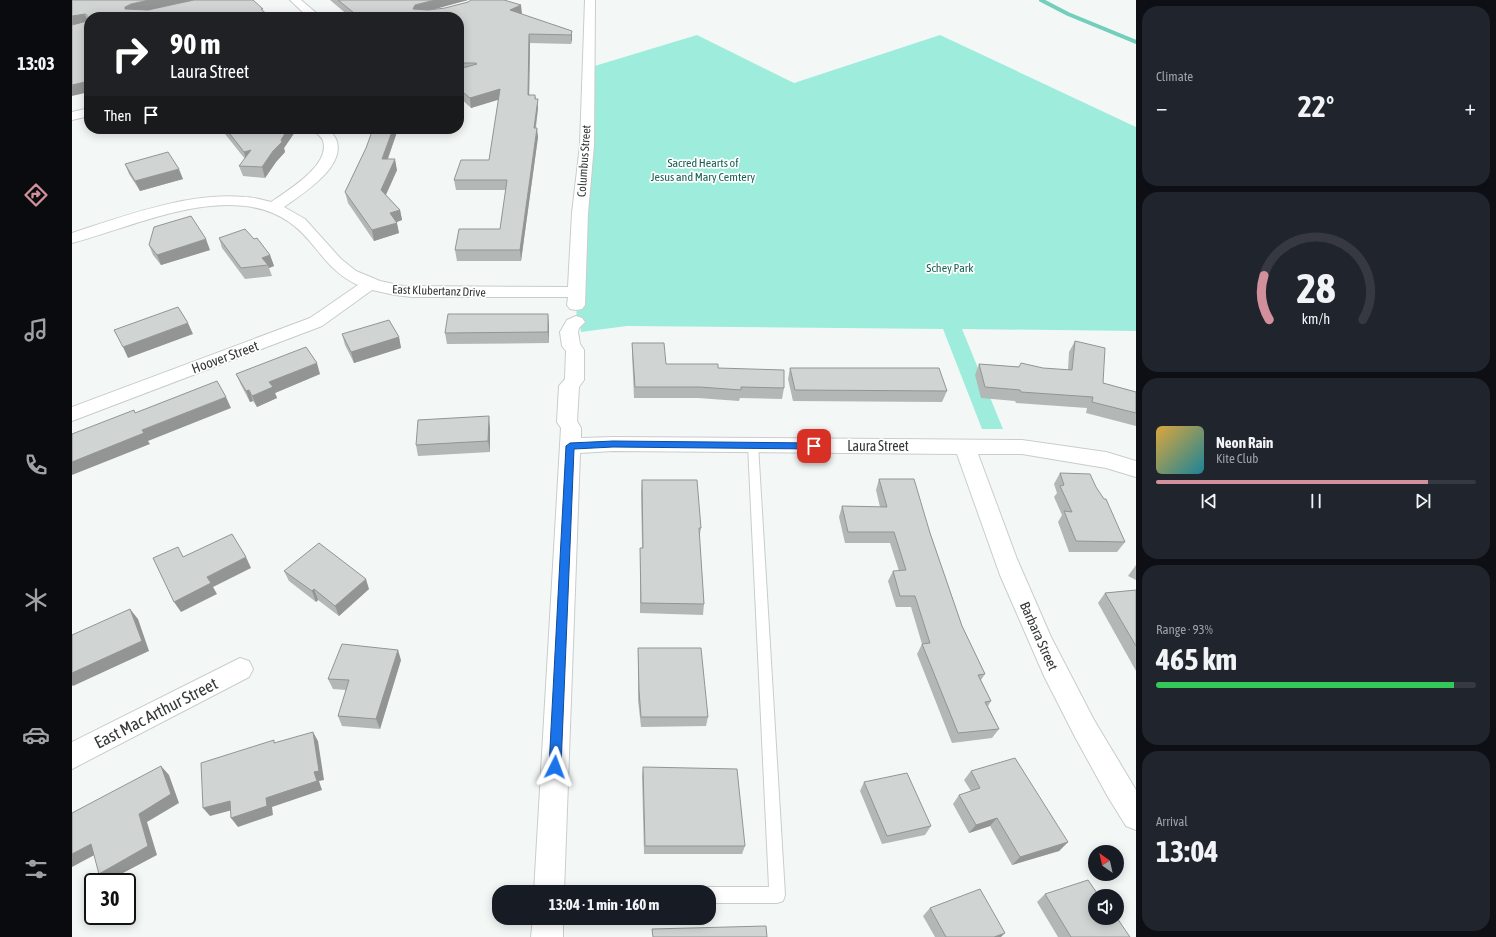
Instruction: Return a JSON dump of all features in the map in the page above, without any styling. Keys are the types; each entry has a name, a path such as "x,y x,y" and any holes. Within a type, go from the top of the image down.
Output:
{"street":[{"path":"295,0 309,12"},
{"name":"Columbus Street","path":"549,885 571,437 567,422 569,386 574,380 575,350 582,347 583,344 580,324 576,322 576,292 580,213 587,145 590,0"},
{"path":"72,116 84,113"},
{"path":"274,207 312,181 324,165 330,153 330,142 324,134"},
{"name":"East Klubertanz Drive","path":"72,238 189,205 215,201 242,201 263,204 280,209 302,225 349,274 382,288 422,292 576,292"},
{"name":"Hoover Street","path":"72,414 316,322 370,284"},
{"name":"Laura Street","path":"571,437 613,444 1022,447 1106,460 1136,469"},
{"name":"Barbara Street","path":"965,447 1012,575 1054,668 1092,742 1136,816"},
{"name":"East Mac Arthur Street","path":"72,756 240,669"},
{"path":"547,937 548,925"}],"lane":[{"path":"716,895 777,895 753,445"}],"green space":[{"name":"Sacred Hearts of Jesus and Mary Cemtery","path":"697,35 794,83 940,35 1136,127 1136,331 962,329 1003,429 982,429 943,329 627,326 581,332 580,324 576,322 588,68"}],"building":[{"path":"72,0 149,0 125,7 125,9 148,10 194,0 253,0 264,12 84,12 84,14 72,16"},
{"path":"338,0 435,0 415,5 413,9 428,10 445,8 471,0 504,0 521,5 510,10 572,31 571,35 529,34 528,95 535,95 535,99 538,99 534,128 537,128 520,250 455,250 459,229 500,229 507,180 454,180 461,160 489,160 500,89 470,98 464,93 464,68 477,64 464,63 464,12 353,12"},
{"path":"84,22 84,82 72,85 72,25"},
{"path":"230,134 285,134 281,140 282,142 273,151 262,167 239,166 251,150 244,152"},
{"path":"371,134 391,134 382,159 395,159 381,190 400,210 390,213 397,223 372,230 345,192"},
{"path":"168,152 179,169 135,181 125,164"},
{"path":"191,216 206,239 157,255 149,245 154,227"},
{"path":"245,229 254,239 257,238 270,255 262,258 268,265 241,268 219,238"},
{"path":"178,307 188,323 123,347 114,330"},
{"path":"448,314 548,314 548,332 445,333"},
{"path":"389,320 399,337 351,352 342,334"},
{"path":"1075,341 1105,348 1103,383 1136,392 1136,413 1092,402 1093,397 1021,392 1020,390 985,387 979,364 1019,367 1021,363 1043,368 1072,370"},
{"path":"632,343 664,343 666,364 718,364 718,368 784,370 784,388 741,387 741,390 700,387 635,387"},
{"path":"306,347 317,363 269,382 273,387 252,396 249,390 246,391 236,374"},
{"path":"790,368 939,368 947,391 795,390"},
{"path":"217,381 226,397 142,430 144,433 72,462 72,434 134,410 135,413"},
{"path":"489,416 488,441 416,445 418,420"},
{"path":"1060,473 1090,474 1096,487 1104,499 1106,499 1125,542 1076,541 1064,511 1072,512 1060,486 1064,485"},
{"path":"879,479 914,479 930,533 962,626 985,674 978,675 991,701 985,702 999,729 958,733 922,644 930,643 915,596 900,596 893,571 906,570 894,532 848,532 842,506 887,507"},
{"path":"642,480 697,480 701,528 699,528 704,604 641,603 640,548 643,548"},
{"path":"232,534 246,557 207,577 211,583 174,602 153,558 178,547 183,557"},
{"path":"319,543 366,579 335,606 314,589 312,591 284,571"},
{"path":"1136,590 1136,646 1105,593"},
{"path":"130,609 142,641 72,673 72,635"},
{"path":"342,644 398,650 376,719 338,716 349,680 328,679"},
{"path":"638,648 701,648 708,717 641,717"},
{"path":"313,732 319,771 314,772 317,781 266,798 267,806 231,818 230,801 203,808 201,763 274,740 274,743"},
{"path":"1015,758 1068,842 1020,857 997,818 976,825 959,795 980,788 971,771"},
{"path":"161,766 171,794 139,814 148,846 101,873 99,873 91,844 72,854 72,813"},
{"path":"643,767 737,769 745,846 645,846"},
{"path":"907,773 931,826 887,836 864,782"},
{"path":"1088,880 1094,889 1088,889 1088,925 1122,925 1130,937 1071,937 1045,894"},
{"path":"980,889 1005,933 994,937 946,937 930,908"},
{"path":"766,926 767,937 653,937 652,929"}],"waterway":[{"path":"1041,0 1068,14 1136,42"}],"route":[{"path":"555,767 570,446 613,444 814,446"}],"park label":[{"name":"Schey Park","path":"950,268"}]}
